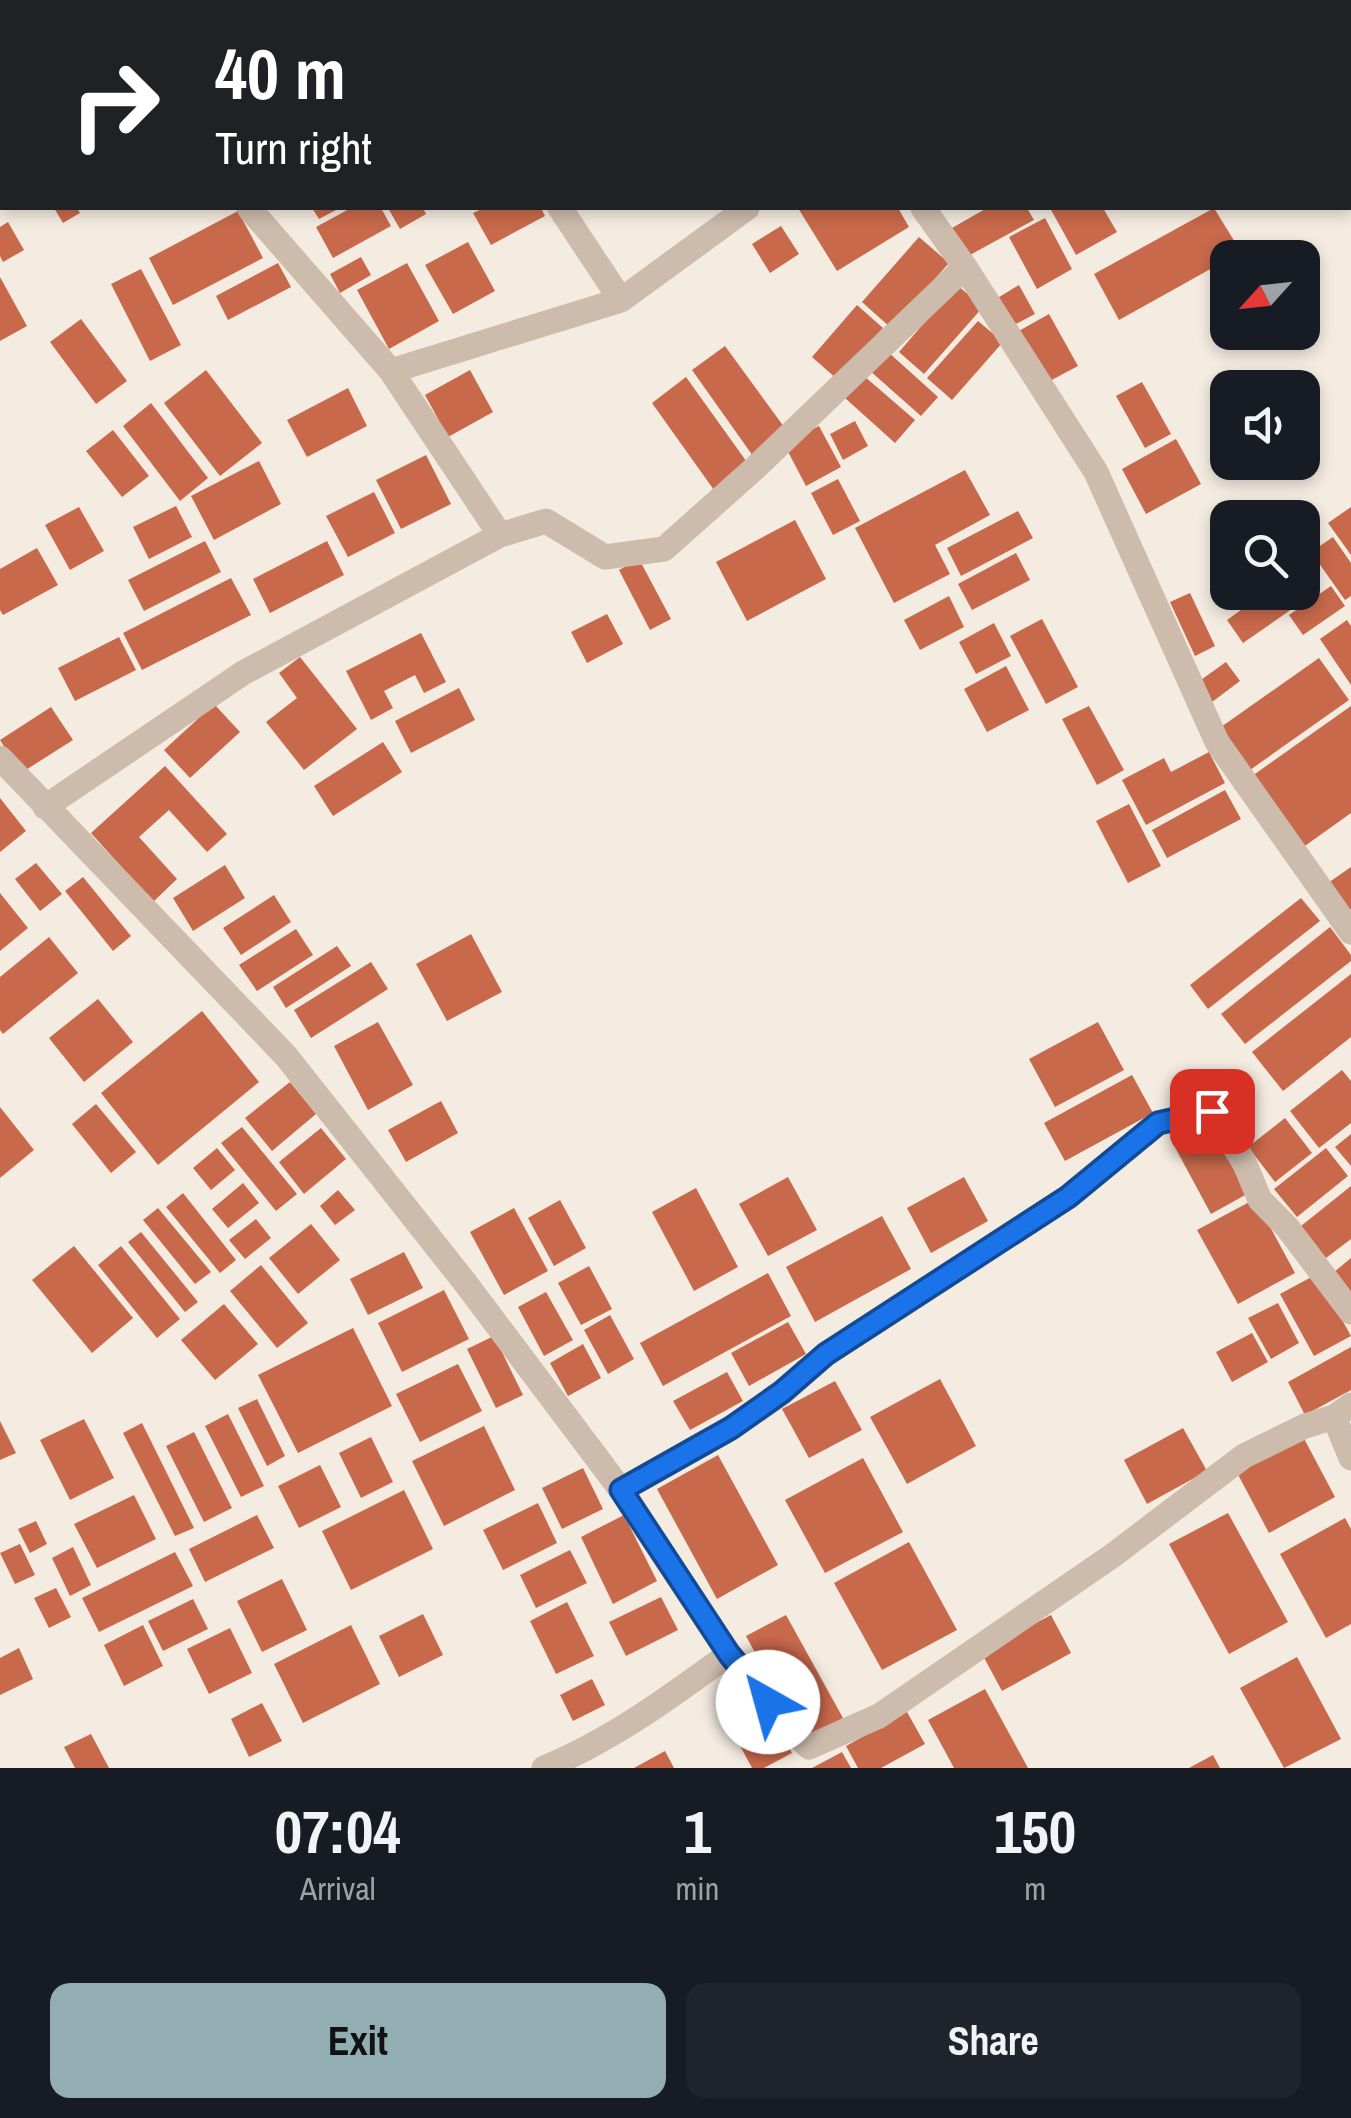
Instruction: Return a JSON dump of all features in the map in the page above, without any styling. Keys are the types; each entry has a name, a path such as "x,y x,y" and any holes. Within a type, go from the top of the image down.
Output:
{"street":[{"path":"251,210 391,371 500,534"},
{"path":"561,210 622,300"},
{"path":"391,371 622,300 744,210"},
{"path":"924,210 1096,472 1218,742 1350,929"},
{"path":"45,807 243,674 500,534 546,521 605,557 664,549 965,267"},
{"path":"0,758 286,1056 621,1490 729,1654 787,1727 809,1747 879,1716 1112,1556 1244,1456 1342,1411 1351,1458"},
{"path":"621,1490 731,1428 826,1354 1068,1197 1158,1123 1212,1111 1244,1162 1260,1200 1287,1228 1351,1312"},
{"path":"544,1768 649,1712 729,1654"}],"building":[{"path":"55,210 78,210 80,213 63,223"},
{"path":"313,210 336,210 319,219"},
{"path":"347,210 382,210 391,226 333,258 316,227"},
{"path":"389,210 424,210 426,214 400,229"},
{"path":"542,210 545,216 491,245 473,213"},
{"path":"799,210 899,210 909,227 837,271"},
{"path":"984,210 1028,210 1034,220 968,256 952,228"},
{"path":"1051,210 1104,210 1117,232 1076,255"},
{"path":"1215,210 1234,240 1210,240 1210,269 1119,320 1094,274"},
{"path":"238,211 263,258 173,305 149,258"},
{"path":"1045,218 1072,269 1037,289 1009,237"},
{"path":"8,222 24,250 3,262 0,227"},
{"path":"781,226 799,254 770,273 752,244"},
{"path":"919,237 949,263 891,328 862,302"},
{"path":"468,242 495,291 453,314 425,265"},
{"path":"361,257 371,275 340,293 330,274"},
{"path":"278,263 291,287 228,320 216,296"},
{"path":"407,263 439,321 389,349 357,290"},
{"path":"141,269 181,345 150,361 111,284"},
{"path":"0,277 27,326 0,341"},
{"path":"957,285 983,307 924,374 899,352"},
{"path":"1019,285 1035,314 1012,326 996,299"},
{"path":"857,305 883,328 837,379 812,357"},
{"path":"1049,314 1078,366 1046,383 1017,332"},
{"path":"81,319 127,381 96,404 50,342"},
{"path":"978,321 1003,342 952,400 927,378"},
{"path":"725,346 787,431 753,456 692,370"},
{"path":"887,351 938,397 921,416 869,370"},
{"path":"206,370 262,443 220,476 164,403"},
{"path":"470,370 493,412 448,437 425,395"},
{"path":"864,376 915,420 895,443 845,398"},
{"path":"686,377 749,465 714,490 652,403"},
{"path":"1142,382 1171,434 1145,448 1116,396"},
{"path":"348,388 367,426 307,457 287,420"},
{"path":"151,403 208,478 180,501 123,426"},
{"path":"855,421 868,446 843,460 830,434"},
{"path":"819,426 841,467 806,486 784,444"},
{"path":"113,430 149,476 122,497 86,451"},
{"path":"1176,439 1201,484 1146,514 1122,469"},
{"path":"426,455 451,504 401,529 376,480"},
{"path":"259,461 281,504 214,540 191,496"},
{"path":"965,470 990,515 935,545 950,574 894,603 855,528"},
{"path":"838,479 860,521 833,535 811,493"},
{"path":"374,492 395,533 348,557 326,516"},
{"path":"176,506 192,537 149,559 133,527"},
{"path":"79,507 104,551 70,570 45,525"},
{"path":"1351,507 1351,555 1328,523"},
{"path":"1018,511 1033,538 961,576 947,548"},
{"path":"795,520 826,579 747,621 716,562"},
{"path":"1333,537 1351,563 1351,596 1345,600 1320,565 1320,546"},
{"path":"205,541 221,572 144,611 128,580"},
{"path":"327,541 344,575 270,613 253,579"},
{"path":"37,548 58,585 3,615 0,569"},
{"path":"1016,553 1030,580 972,610 958,584"},
{"path":"639,559 671,619 650,630 619,570"},
{"path":"231,578 251,615 142,670 123,633"},
{"path":"1331,586 1345,606 1303,635 1289,615 1296,610 1320,610 1320,594"},
{"path":"1190,593 1215,646 1195,656 1170,602"},
{"path":"949,596 964,627 920,650 904,620"},
{"path":"1241,610 1291,610 1243,643 1227,620"},
{"path":"607,614 623,644 587,663 571,632"},
{"path":"1042,619 1078,687 1046,704 1010,636"},
{"path":"1347,620 1351,626 1351,685 1320,639"},
{"path":"994,623 1011,656 976,674 959,642"},
{"path":"421,633 446,682 424,693 415,675 384,691 393,708 371,720 346,671"},
{"path":"119,637 136,670 75,701 58,668"},
{"path":"300,657 357,729 304,770 266,722 297,698 279,673"},
{"path":"1319,658 1349,700 1250,770 1221,727"},
{"path":"1226,662 1240,681 1212,702 1198,682"},
{"path":"1006,666 1029,710 987,732 964,689"},
{"path":"459,688 475,720 411,753 395,721"},
{"path":"214,704 240,732 190,778 164,750"},
{"path":"1089,706 1124,770 1097,785 1062,719"},
{"path":"1351,706 1351,813 1302,848 1252,776"},
{"path":"51,707 73,740 21,773 0,740"},
{"path":"383,742 402,772 333,816 314,786"},
{"path":"1209,752 1225,783 1146,825 1122,780 1164,758 1171,772"},
{"path":"165,766 227,834 207,852 169,810 139,837 177,879 153,902 91,833"},
{"path":"1225,790 1241,819 1167,858 1152,830"},
{"path":"0,798 26,831 0,852"},
{"path":"1129,804 1161,866 1128,883 1096,821"},
{"path":"36,863 62,894 40,911 15,879"},
{"path":"225,865 245,898 193,931 173,898"},
{"path":"1351,867 1351,909 1345,913 1325,885"},
{"path":"83,877 131,936 113,951 65,891"},
{"path":"0,893 28,928 0,951"},
{"path":"274,895 291,922 241,955 223,928"},
{"path":"1301,898 1320,921 1208,1009 1190,985"},
{"path":"1330,927 1351,955 1351,961 1245,1044 1221,1014"},
{"path":"296,929 313,955 257,991 239,965"},
{"path":"471,934 502,992 447,1021 416,964"},
{"path":"49,937 78,973 3,1034 0,977"},
{"path":"337,946 351,966 286,1008 273,987"},
{"path":"371,962 388,989 311,1038 294,1010"},
{"path":"1351,974 1351,1037 1283,1091 1252,1052"},
{"path":"98,999 133,1042 84,1082 49,1038"},
{"path":"202,1011 259,1082 158,1165 101,1093"},
{"path":"378,1022 413,1085 368,1110 334,1046"},
{"path":"1098,1022 1124,1070 1055,1107 1029,1059"},
{"path":"1342,1070 1351,1081 1351,1123 1319,1148 1290,1111"},
{"path":"1132,1075 1153,1113 1065,1161 1044,1123"},
{"path":"290,1082 316,1114 272,1151 245,1118"},
{"path":"441,1101 458,1133 406,1162 388,1130"},
{"path":"96,1104 136,1152 111,1173 72,1124"},
{"path":"0,1107 34,1150 0,1178"},
{"path":"1206,1118 1247,1194 1211,1214 1170,1138"},
{"path":"1285,1118 1312,1153 1275,1182 1248,1147"},
{"path":"242,1127 297,1194 276,1211 221,1143"},
{"path":"321,1128 346,1159 304,1194 279,1162"},
{"path":"1351,1134 1351,1166 1335,1147"},
{"path":"217,1148 235,1170 211,1190 193,1168"},
{"path":"1326,1148 1348,1176 1297,1217 1274,1189"},
{"path":"788,1177 817,1230 768,1256 739,1204"},
{"path":"964,1177 988,1221 931,1253 907,1208"},
{"path":"243,1183 259,1203 228,1228 212,1209"},
{"path":"1351,1186 1351,1239 1326,1258 1301,1226"},
{"path":"696,1188 738,1267 694,1291 652,1212"},
{"path":"338,1190 355,1210 335,1225 320,1206"},
{"path":"183,1193 236,1260 220,1273 166,1207"},
{"path":"1255,1199 1295,1273 1238,1304 1197,1230"},
{"path":"560,1200 586,1248 554,1266 528,1218"},
{"path":"158,1208 211,1272 195,1284 143,1220"},
{"path":"514,1208 548,1271 504,1295 470,1232"},
{"path":"882,1216 911,1269 815,1322 786,1267"},
{"path":"256,1219 271,1238 245,1259 229,1240"},
{"path":"311,1224 340,1260 298,1294 269,1258"},
{"path":"141,1232 198,1302 185,1312 128,1242"},
{"path":"74,1246 133,1318 92,1353 32,1280"},
{"path":"121,1246 180,1319 157,1338 98,1265"},
{"path":"404,1252 423,1288 368,1315 350,1279"},
{"path":"1351,1258 1351,1296 1333,1273"},
{"path":"261,1265 308,1323 277,1348 230,1291"},
{"path":"589,1266 612,1309 581,1325 558,1283"},
{"path":"768,1273 791,1316 663,1386 640,1343"},
{"path":"1317,1274 1351,1336 1314,1356 1280,1294"},
{"path":"444,1290 469,1339 402,1372 378,1323"},
{"path":"546,1292 573,1340 544,1356 518,1307"},
{"path":"1278,1303 1299,1343 1271,1359 1248,1318"},
{"path":"224,1304 258,1344 215,1380 181,1340"},
{"path":"610,1315 634,1359 608,1374 584,1330"},
{"path":"788,1322 806,1354 749,1386 731,1353"},
{"path":"353,1328 392,1406 298,1453 258,1375"},
{"path":"1252,1333 1268,1362 1232,1382 1216,1352"},
{"path":"494,1336 523,1395 496,1408 467,1349"},
{"path":"583,1344 601,1378 568,1396 550,1363"},
{"path":"1351,1347 1351,1390 1305,1415 1288,1382"},
{"path":"458,1364 482,1411 420,1442 396,1394"},
{"path":"727,1372 743,1401 690,1430 673,1401"},
{"path":"940,1379 976,1446 907,1484 870,1417"},
{"path":"835,1381 862,1430 809,1458 782,1409"},
{"path":"257,1399 285,1456 267,1466 238,1408"},
{"path":"228,1414 264,1486 241,1497 205,1426"},
{"path":"84,1419 114,1478 70,1500 40,1440"},
{"path":"0,1421 16,1453 0,1460"},
{"path":"142,1423 194,1528 175,1536 123,1433"},
{"path":"484,1426 515,1490 444,1526 412,1461"},
{"path":"1183,1428 1207,1471 1147,1504 1124,1460"},
{"path":"1300,1431 1335,1497 1269,1533 1234,1467"},
{"path":"194,1432 232,1508 204,1522 166,1446"},
{"path":"371,1437 393,1482 361,1498 339,1453"},
{"path":"718,1455 778,1565 717,1599 657,1489"},
{"path":"863,1458 903,1532 825,1573 785,1500"},
{"path":"320,1465 341,1507 299,1528 278,1486"},
{"path":"583,1468 603,1509 562,1529 542,1488"},
{"path":"404,1490 433,1549 351,1590 322,1531"},
{"path":"134,1495 156,1539 97,1568 74,1524"},
{"path":"538,1503 557,1543 503,1570 483,1530"},
{"path":"1228,1513 1288,1622 1229,1654 1169,1544"},
{"path":"257,1515 274,1548 205,1582 189,1549"},
{"path":"624,1515 657,1581 613,1604 581,1537"},
{"path":"1345,1518 1351,1529 1351,1624 1326,1638 1280,1554"},
{"path":"36,1521 47,1544 30,1553 18,1529"},
{"path":"909,1542 957,1630 882,1670 834,1583"},
{"path":"20,1544 35,1575 15,1584 0,1553"},
{"path":"73,1547 91,1585 70,1596 52,1558"},
{"path":"570,1550 587,1583 536,1608 520,1575"},
{"path":"175,1552 193,1586 99,1632 82,1598"},
{"path":"282,1579 307,1630 262,1652 237,1601"},
{"path":"56,1588 71,1617 49,1628 34,1598"},
{"path":"661,1597 678,1630 626,1656 609,1622"},
{"path":"193,1599 208,1629 163,1651 148,1621"},
{"path":"567,1602 594,1656 556,1674 530,1621"},
{"path":"423,1614 443,1655 399,1677 379,1636"},
{"path":"786,1615 843,1718 802,1740 746,1636"},
{"path":"1051,1615 1071,1653 1002,1691 981,1652"},
{"path":"143,1625 163,1666 124,1686 104,1645"},
{"path":"351,1625 380,1684 303,1723 274,1664"},
{"path":"230,1628 252,1673 209,1694 187,1649"},
{"path":"19,1648 33,1679 0,1695 0,1658"},
{"path":"1297,1657 1341,1739 1284,1768 1240,1688"},
{"path":"592,1679 605,1705 573,1721 560,1695"},
{"path":"985,1689 1028,1768 954,1768 928,1720"},
{"path":"761,1694 792,1753 764,1768 752,1768 723,1714"},
{"path":"262,1703 282,1741 249,1757 231,1719"},
{"path":"907,1712 925,1744 881,1768 858,1768 846,1746"},
{"path":"91,1734 109,1768 75,1768 64,1747"},
{"path":"665,1751 674,1768 634,1768"},
{"path":"842,1752 851,1768 812,1768"},
{"path":"1213,1755 1220,1768 1189,1768"}],"route":[{"path":"768,1702 729,1654 621,1490 731,1428 826,1354 1068,1197 1158,1123 1212,1111"}]}
